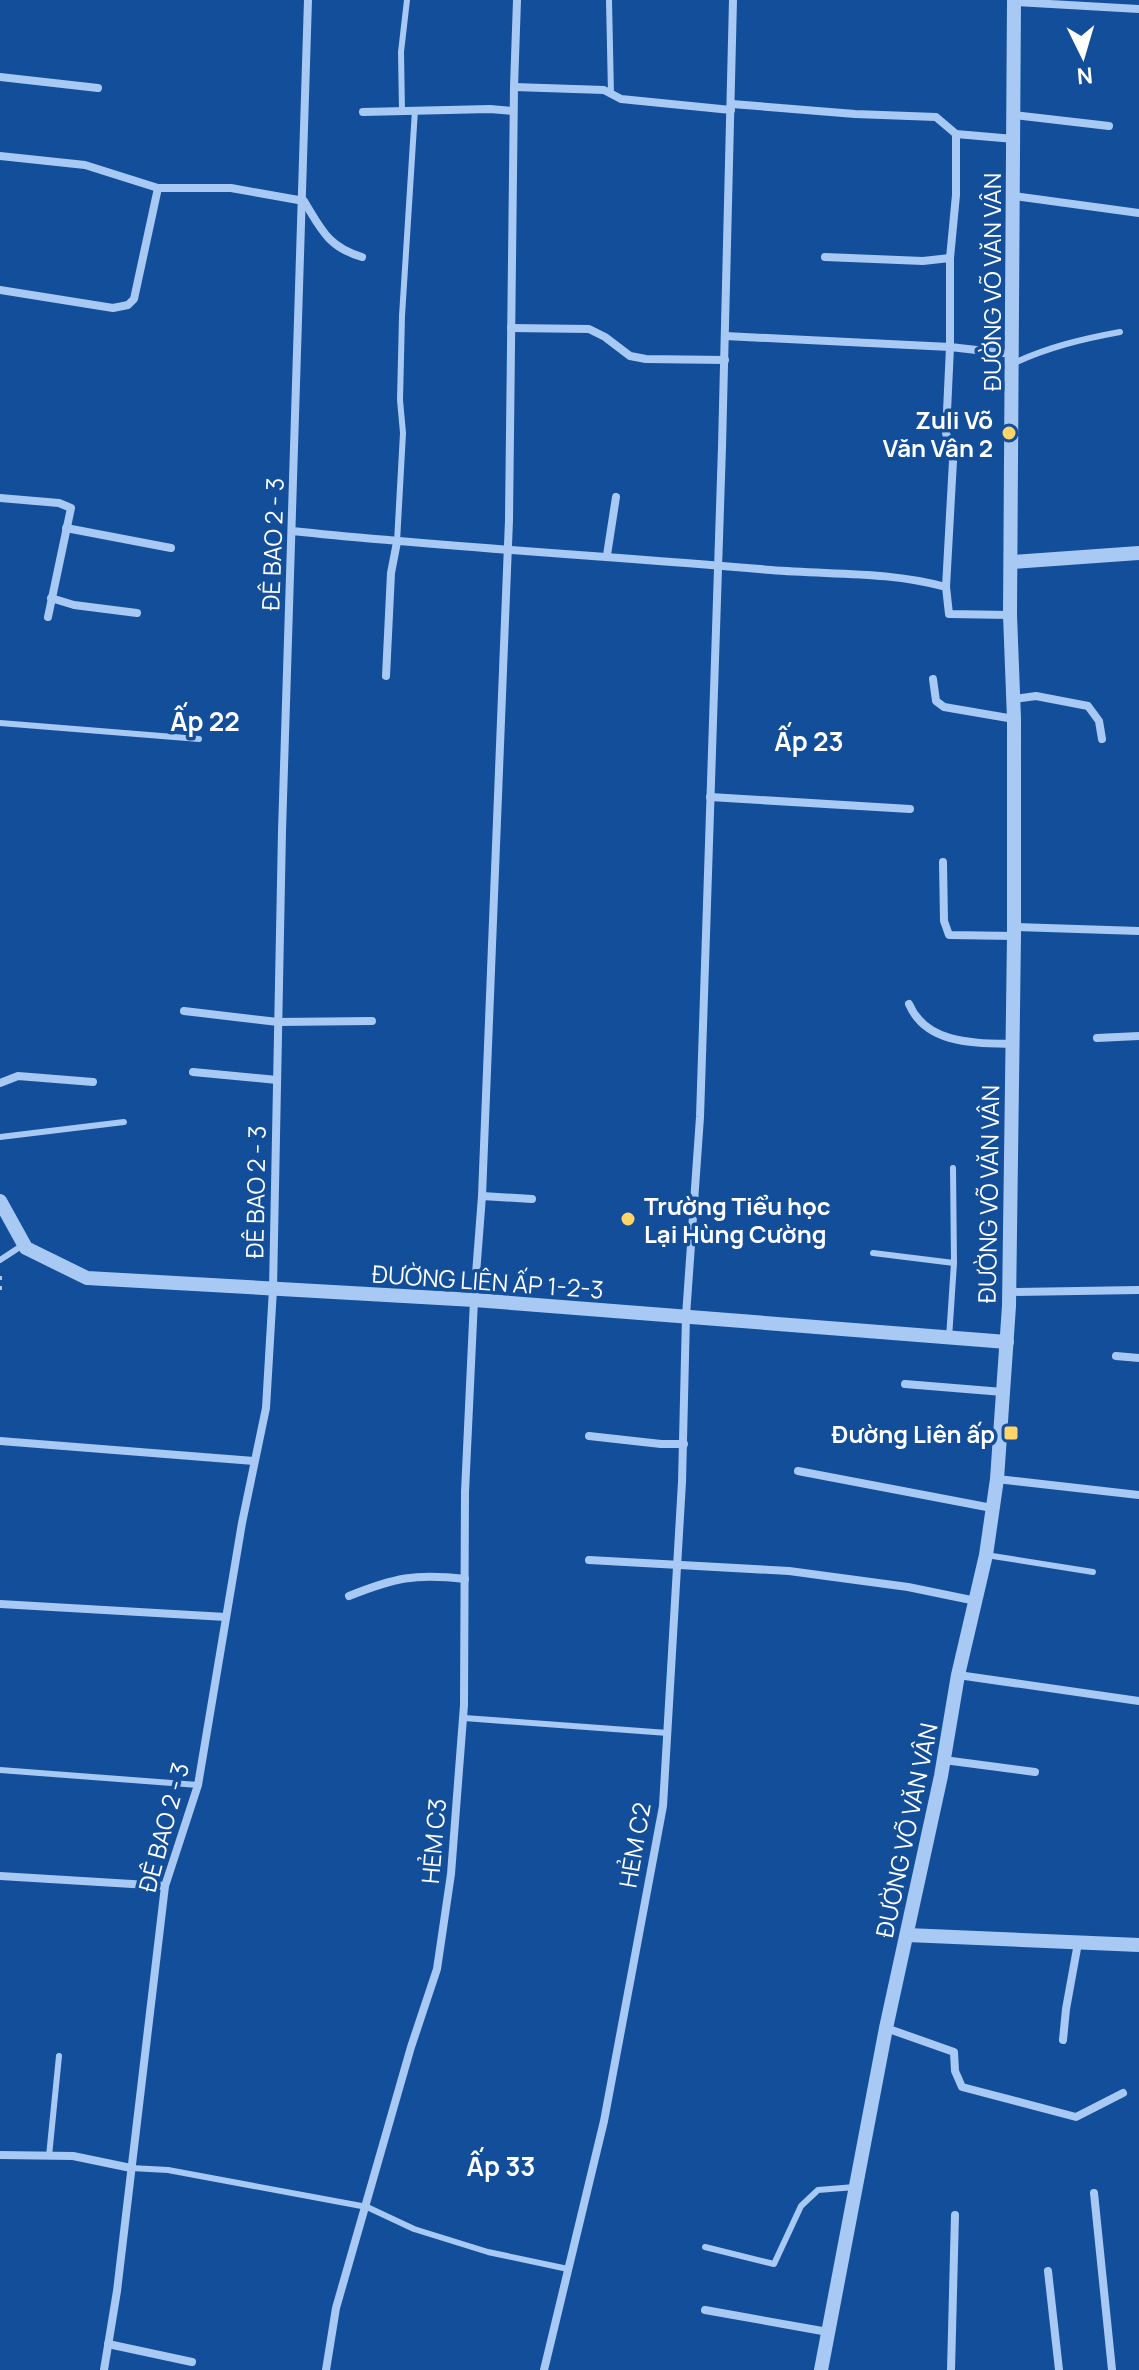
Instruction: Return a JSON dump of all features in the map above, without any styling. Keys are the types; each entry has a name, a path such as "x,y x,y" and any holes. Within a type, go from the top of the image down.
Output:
{"street":[{"name":"ĐÊ BAO 2 - 3","path":"104,2370 117,2291 165,1886 198,1785 254,1461 266,1408 273,1289 308,0"},
{"name":"HẺM C3","path":"326,2370 336,2308 411,2047 437,1969 451,1874 464,1718 465,1492 482,1196 507,548 517,0"},
{"name":"HẺM C2","path":"544,2370 604,2121 663,1806 684,1444 686,1316 700,1117 725,360 733,0"},
{"path":"1014,1 1139,9"},
{"name":"ĐƯỜNG VÕ VĂN VÂN","path":"821,2370 886,2028 944,1760 958,1675 986,1555 997,1479 1009,1292 1014,932 1014,699 1010,615 1014,1"},
{"path":"0,77 98,88"},
{"path":"514,87 604,90 621,99 732,107 936,117 956,134 1014,139"},
{"path":"363,112 513,111"},
{"path":"1014,115 1109,126"},
{"path":"956,134 946,433 953,461 946,587 949,614 1010,615"},
{"path":"0,156 85,165 158,188 231,188 304,201 328,240 343,251 362,257"},
{"path":"0,290 113,308 128,305 134,299 158,188"},
{"path":"1014,196 1139,213"},
{"path":"825,257 923,261 950,258"},
{"path":"511,328 589,329 630,356 646,359 725,360"},
{"path":"725,336 950,347 1012,359"},
{"path":"607,555 616,497"},
{"path":"0,498 59,503 71,508 48,617"},
{"path":"66,528 171,548"},
{"path":"292,531 397,542 718,563 773,570 875,573 946,587"},
{"path":"386,676 391,573 397,542"},
{"path":"1011,562 1139,553"},
{"path":"51,598 74,605 137,613"},
{"path":"933,679 936,701 944,707 1014,719"},
{"path":"1014,699 1036,696 1088,706 1099,721 1102,739"},
{"path":"710,797 910,809"},
{"path":"943,862 944,921 949,935 1139,931"},
{"path":"909,1004 914,1017 926,1029 968,1043 1012,1044"},
{"path":"184,1011 278,1022 372,1021"},
{"path":"1097,1038 1139,1036"},
{"path":"193,1072 277,1080"},
{"path":"0,1083 18,1076 93,1082"},
{"path":"482,1196 532,1199"},
{"path":"0,1201 23,1245"},
{"name":"ĐƯỜNG LIÊN ẤP 1-2-3","path":"23,1245 87,1278 474,1300 1007,1342"},
{"path":"1009,1292 1139,1290"},
{"path":"1116,1356 1139,1358"},
{"path":"905,1384 1003,1392"},
{"path":"589,1436 684,1444"},
{"path":"0,1441 254,1461"},
{"path":"798,1471 992,1508"},
{"path":"997,1479 1139,1495"},
{"path":"589,1560 789,1571 908,1587 976,1601"},
{"path":"349,1596 403,1577 465,1579"},
{"path":"0,1604 226,1617"},
{"path":"958,1675 1139,1701"},
{"path":"944,1760 1035,1772"},
{"path":"0,1876 165,1886"},
{"path":"907,1935 1139,1945"},
{"path":"1063,2040 1078,1943"},
{"path":"886,2028 954,2052 955,2071 962,2087 1003,2099 1076,2117 1123,2093"},
{"path":"0,2155 73,2156 131,2168"},
{"path":"1094,2193 1112,2370"},
{"path":"951,2370 955,2215"},
{"path":"1048,2271 1059,2370"},
{"path":"705,2310 828,2332"},
{"path":"108,2344 192,2362"}],"lane":[{"path":"402,111 401,52 407,0"},
{"path":"609,0 611,94"},
{"path":"397,542 403,433 400,400 402,316 415,110"},
{"path":"1012,359 1079,339 1120,332"},
{"path":"0,723 199,739"},
{"path":"0,1137 124,1122"},
{"path":"949,1338 954,1263 953,1168"},
{"path":"0,1260 23,1245"},
{"path":"873,1253 954,1263"},
{"path":"986,1555 1093,1572"},
{"path":"464,1718 668,1733"},
{"path":"0,1770 198,1785"},
{"path":"49,2156 59,2056"},
{"path":"131,2168 168,2170 367,2207 428,2234 488,2252 568,2269"},
{"path":"705,2247 774,2264 801,2206 818,2190 855,2187"}],"path":[{"path":"0,1272 0,1290"}],"place":[{"name":"Zuli Võ Văn Vân 2","path":"1009,433"},
{"name":"Trường Tiểu học Lại Hùng Cường","path":"628,1219"},
{"name":"Đường Liên ấp","path":"1011,1433"}],"district":[{"name":"Ấp 22","path":"205,721"},
{"name":"Ấp 23","path":"809,741"},
{"name":"Ấp 33","path":"501,2166"}]}
